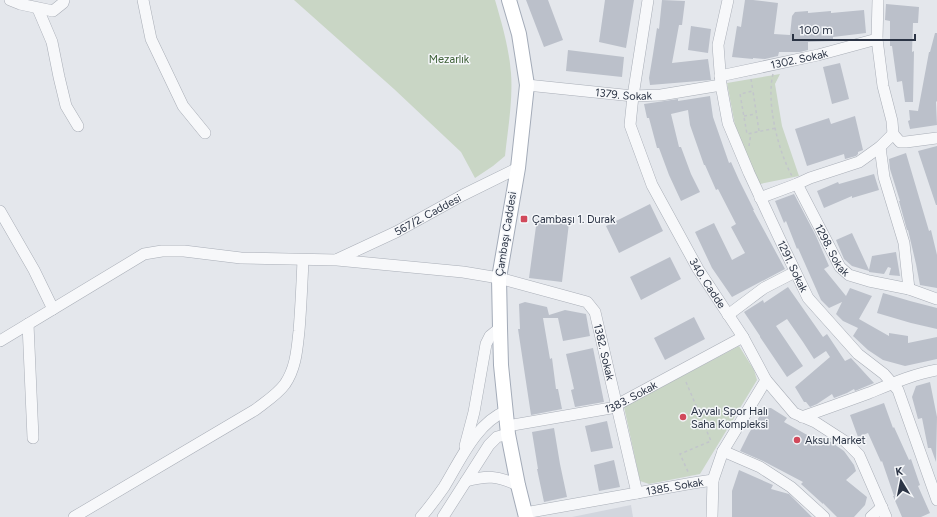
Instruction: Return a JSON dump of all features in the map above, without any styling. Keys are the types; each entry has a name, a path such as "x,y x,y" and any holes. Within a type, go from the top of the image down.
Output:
{"main road":[{"name":"Çambaşı Caddesi","path":"509,0 519,34 527,84 518,168 498,278 501,366 508,430 525,515"}],"street":[{"path":"10,0 20,4 53,11 66,1"},
{"path":"143,0 151,39 183,106 205,133"},
{"name":"340. Cadde","path":"648,0 630,125 652,185 698,269 743,337 766,380 794,413 815,422 846,442 859,456 884,512"},
{"name":"1291. Sokak","path":"728,0 718,45 720,81 728,123 760,198 808,298 858,354 884,374 898,390 937,498"},
{"path":"878,0 877,39 882,86 892,121 893,134 900,142 937,138"},
{"path":"38,8 52,42 66,106 78,126"},
{"name":"1302. Sokak","path":"720,81 750,70 818,55 877,39"},
{"name":"1379. Sokak","path":"527,84 633,96 661,95 720,81"},
{"path":"760,198 810,178 859,162 880,147 893,134"},
{"path":"880,147 884,177 904,243 909,289"},
{"name":"567/2. Caddesi","path":"337,260 396,232 518,168"},
{"name":"1298. Sokak","path":"798,184 840,267 849,275 869,281 909,289 937,299"},
{"path":"0,211 34,270 53,308"},
{"name":"1382. Sokak","path":"0,341 144,254 162,251 184,251 241,258 337,260 463,272 498,278 587,302 595,312 637,493"},
{"path":"74,517 255,410 274,396 285,384 292,371 296,357 301,308 303,260"},
{"path":"728,315 764,288 795,272"},
{"path":"28,324 33,438"},
{"path":"463,455 473,417 486,344 490,336 500,328"},
{"name":"1383. Sokak","path":"443,517 492,442 508,430 611,408 743,337"},
{"path":"802,417 893,384 937,370"},
{"name":"1385. Sokak","path":"525,515 713,480 723,451 766,380"},
{"path":"421,517 440,492 473,440 486,423 499,413 506,411"},
{"path":"723,451 760,467 791,487 824,517"},
{"path":"466,481 478,478 496,477 518,485"},
{"path":"712,517 713,480"},
{"path":"870,517 884,512"}],"path":[{"path":"776,64 770,89 774,120 784,159 798,184"},
{"path":"750,70 759,131"},
{"path":"753,91 740,94 747,134 776,128"},
{"path":"744,116 756,114"},
{"path":"686,382 711,441 680,454 693,483"}],"shaded area":[{"path":"631,505 633,517 572,517"}],"green space":[{"name":"Mezarlık","path":"294,0 495,0 507,45 511,73 511,104 505,156 475,178 461,152 394,89"},
{"path":"780,74 775,84 782,126 799,176 760,184 737,136 727,83"},
{"path":"739,346 754,370 757,380 700,474 649,484 640,481 624,407"}],"building":[{"path":"526,0 548,0 563,40 544,47"},
{"path":"605,0 634,0 626,48 599,42"},
{"path":"662,0 685,1 682,25 679,25 672,63 708,59 711,80 650,85 649,78 657,28 659,29"},
{"path":"745,0 778,3 774,34 790,35 792,16 795,12 808,11 808,13 831,11 831,13 864,10 866,33 833,37 833,41 808,42 808,50 800,52 779,52 778,56 765,59 732,57 737,26 741,27"},
{"path":"886,4 919,7 918,23 913,23 913,102 905,102 902,81 897,82 892,46 890,46 890,21 885,20"},
{"path":"691,26 711,29 708,53 688,50"},
{"path":"935,33 937,33 937,125 910,129 908,121 910,120 909,110 918,111 929,52"},
{"path":"568,50 624,57 622,77 566,71"},
{"path":"840,63 849,99 832,104 823,67"},
{"path":"710,96 713,117 729,163 731,162 753,210 785,269 732,297 712,268 695,232 714,223 732,260 745,253 731,227 736,224 718,189 716,190 704,165 690,125 688,110 671,114 679,147 681,147 691,174 700,192 681,201 659,148 657,148 644,104"},
{"path":"855,116 863,150 858,152 856,156 845,159 844,154 807,166 795,129 829,118 831,124"},
{"path":"937,146 937,205 936,205 918,151"},
{"path":"906,153 929,231 931,230 937,255 937,288 920,285 908,230 890,169 889,159"},
{"path":"874,174 879,190 852,198 852,196 824,208 817,191 838,182 839,184"},
{"path":"794,194 816,236 829,266 824,269 846,296 850,288 872,296 859,319 889,336 889,333 908,336 908,343 937,337 937,359 905,366 883,360 868,350 853,336 858,328 843,321 836,314 842,302 829,308 821,300 798,248 797,249 786,221 784,223 775,201"},
{"path":"650,204 663,231 619,253 606,226"},
{"path":"537,219 569,223 562,282 529,278"},
{"path":"852,233 869,270 872,256 896,252 900,276 889,275 891,268 888,267 884,274 869,272 852,266 844,259 836,240"},
{"path":"670,257 681,279 641,300 630,277"},
{"path":"788,287 823,337 827,334 845,361 851,358 874,383 855,391 854,389 834,398 832,394 810,407 806,402 804,402 795,387 830,357 826,351 814,359 787,319 776,326 803,366 787,377 744,312 763,300 764,303"},
{"path":"883,293 937,308 937,329 877,313"},
{"path":"525,302 547,307 549,315 565,310 586,314 590,336 563,341 558,318 543,318 550,359 552,358 556,389 558,389 562,409 531,415 518,329 520,329 519,304"},
{"path":"694,317 705,339 665,360 654,338"},
{"path":"593,348 604,402 575,407 571,390 574,389 566,354"},
{"path":"930,382 937,417 936,462 931,448 928,448 922,418 918,419 912,397 916,386"},
{"path":"884,403 893,428 894,427 909,460 911,459 920,485 918,486 930,513 921,517 902,517 893,496 882,461 881,462 868,433 858,437 850,415"},
{"path":"765,408 771,408 787,418 784,422 818,441 820,437 831,442 844,451 854,465 856,471 846,480 867,497 865,505 854,517 837,517 801,484 803,482 740,451 749,433"},
{"path":"607,421 613,448 591,452 585,426"},
{"path":"554,428 567,497 544,502 537,469 532,432"},
{"path":"614,460 620,487 599,491 594,465"},
{"path":"739,470 773,485 771,489 789,494 812,517 732,517 732,491"}],"place":[{"name":"Çambaşı 1. Durak","path":"524,219"},
{"name":"Ayvalı Spor Halı Saha Kompleksi","path":"683,417"},
{"name":"Aksu Market","path":"797,440"}]}
